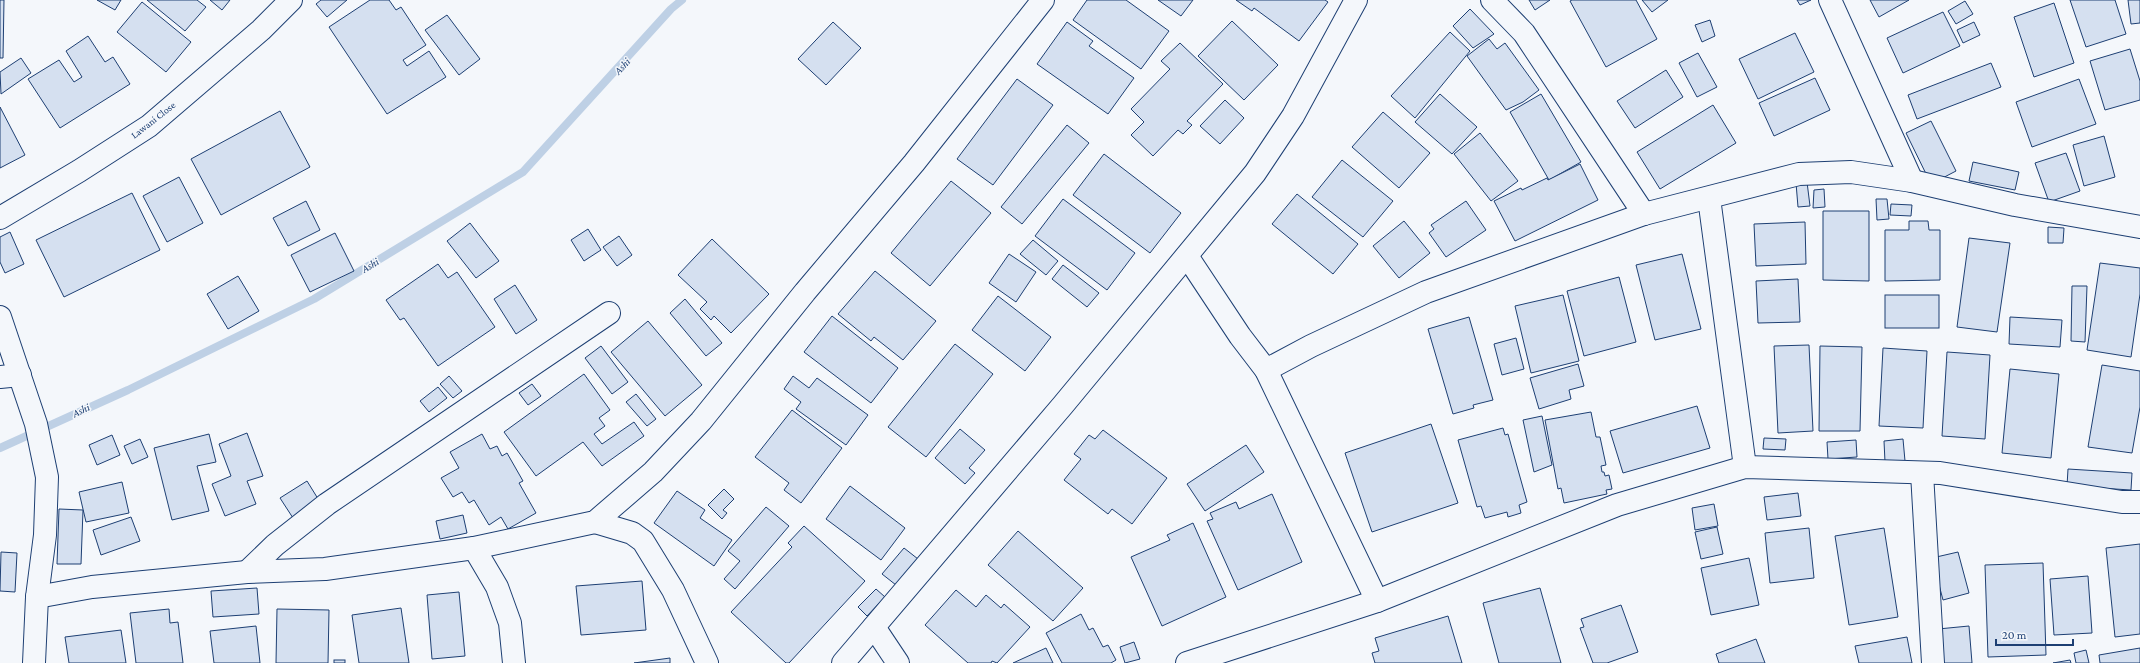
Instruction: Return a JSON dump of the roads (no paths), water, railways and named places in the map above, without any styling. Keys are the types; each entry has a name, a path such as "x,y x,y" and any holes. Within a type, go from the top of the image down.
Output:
{"street":[{"name":"Lawani Close","path":"0,218 79,171 149,126 261,30 290,0"},
{"path":"37,596 92,587 247,572 325,569 474,548 595,522 653,472 701,421 804,292 914,163 1043,0"},
{"path":"843,663 1187,256 1255,173 1293,116 1356,0"},
{"path":"1492,0 1524,33 1644,214"},
{"path":"1830,0 1912,181"},
{"path":"1266,370 1311,346 1426,292 1644,214 1799,174 1851,172 1912,181 2015,205 2140,227"},
{"path":"1709,198 1745,467"},
{"path":"1187,256 1240,336 1266,370 1377,601"},
{"path":"247,572 275,545 327,504 608,313"},
{"path":"0,317 10,376 36,424 47,476 45,535 37,596 34,663"},
{"path":"1187,663 1377,601 1618,505 1745,467 1940,473 2122,502 2140,502"},
{"path":"1922,473 1932,663"},
{"path":"595,522 632,533 643,541 672,590 707,663"},
{"path":"474,548 497,587 510,623 514,663"},
{"path":"874,627 898,663"}],"waterway":[{"name":"Ashi","path":"0,448 128,390 314,299 523,172 671,9 682,0"}]}
